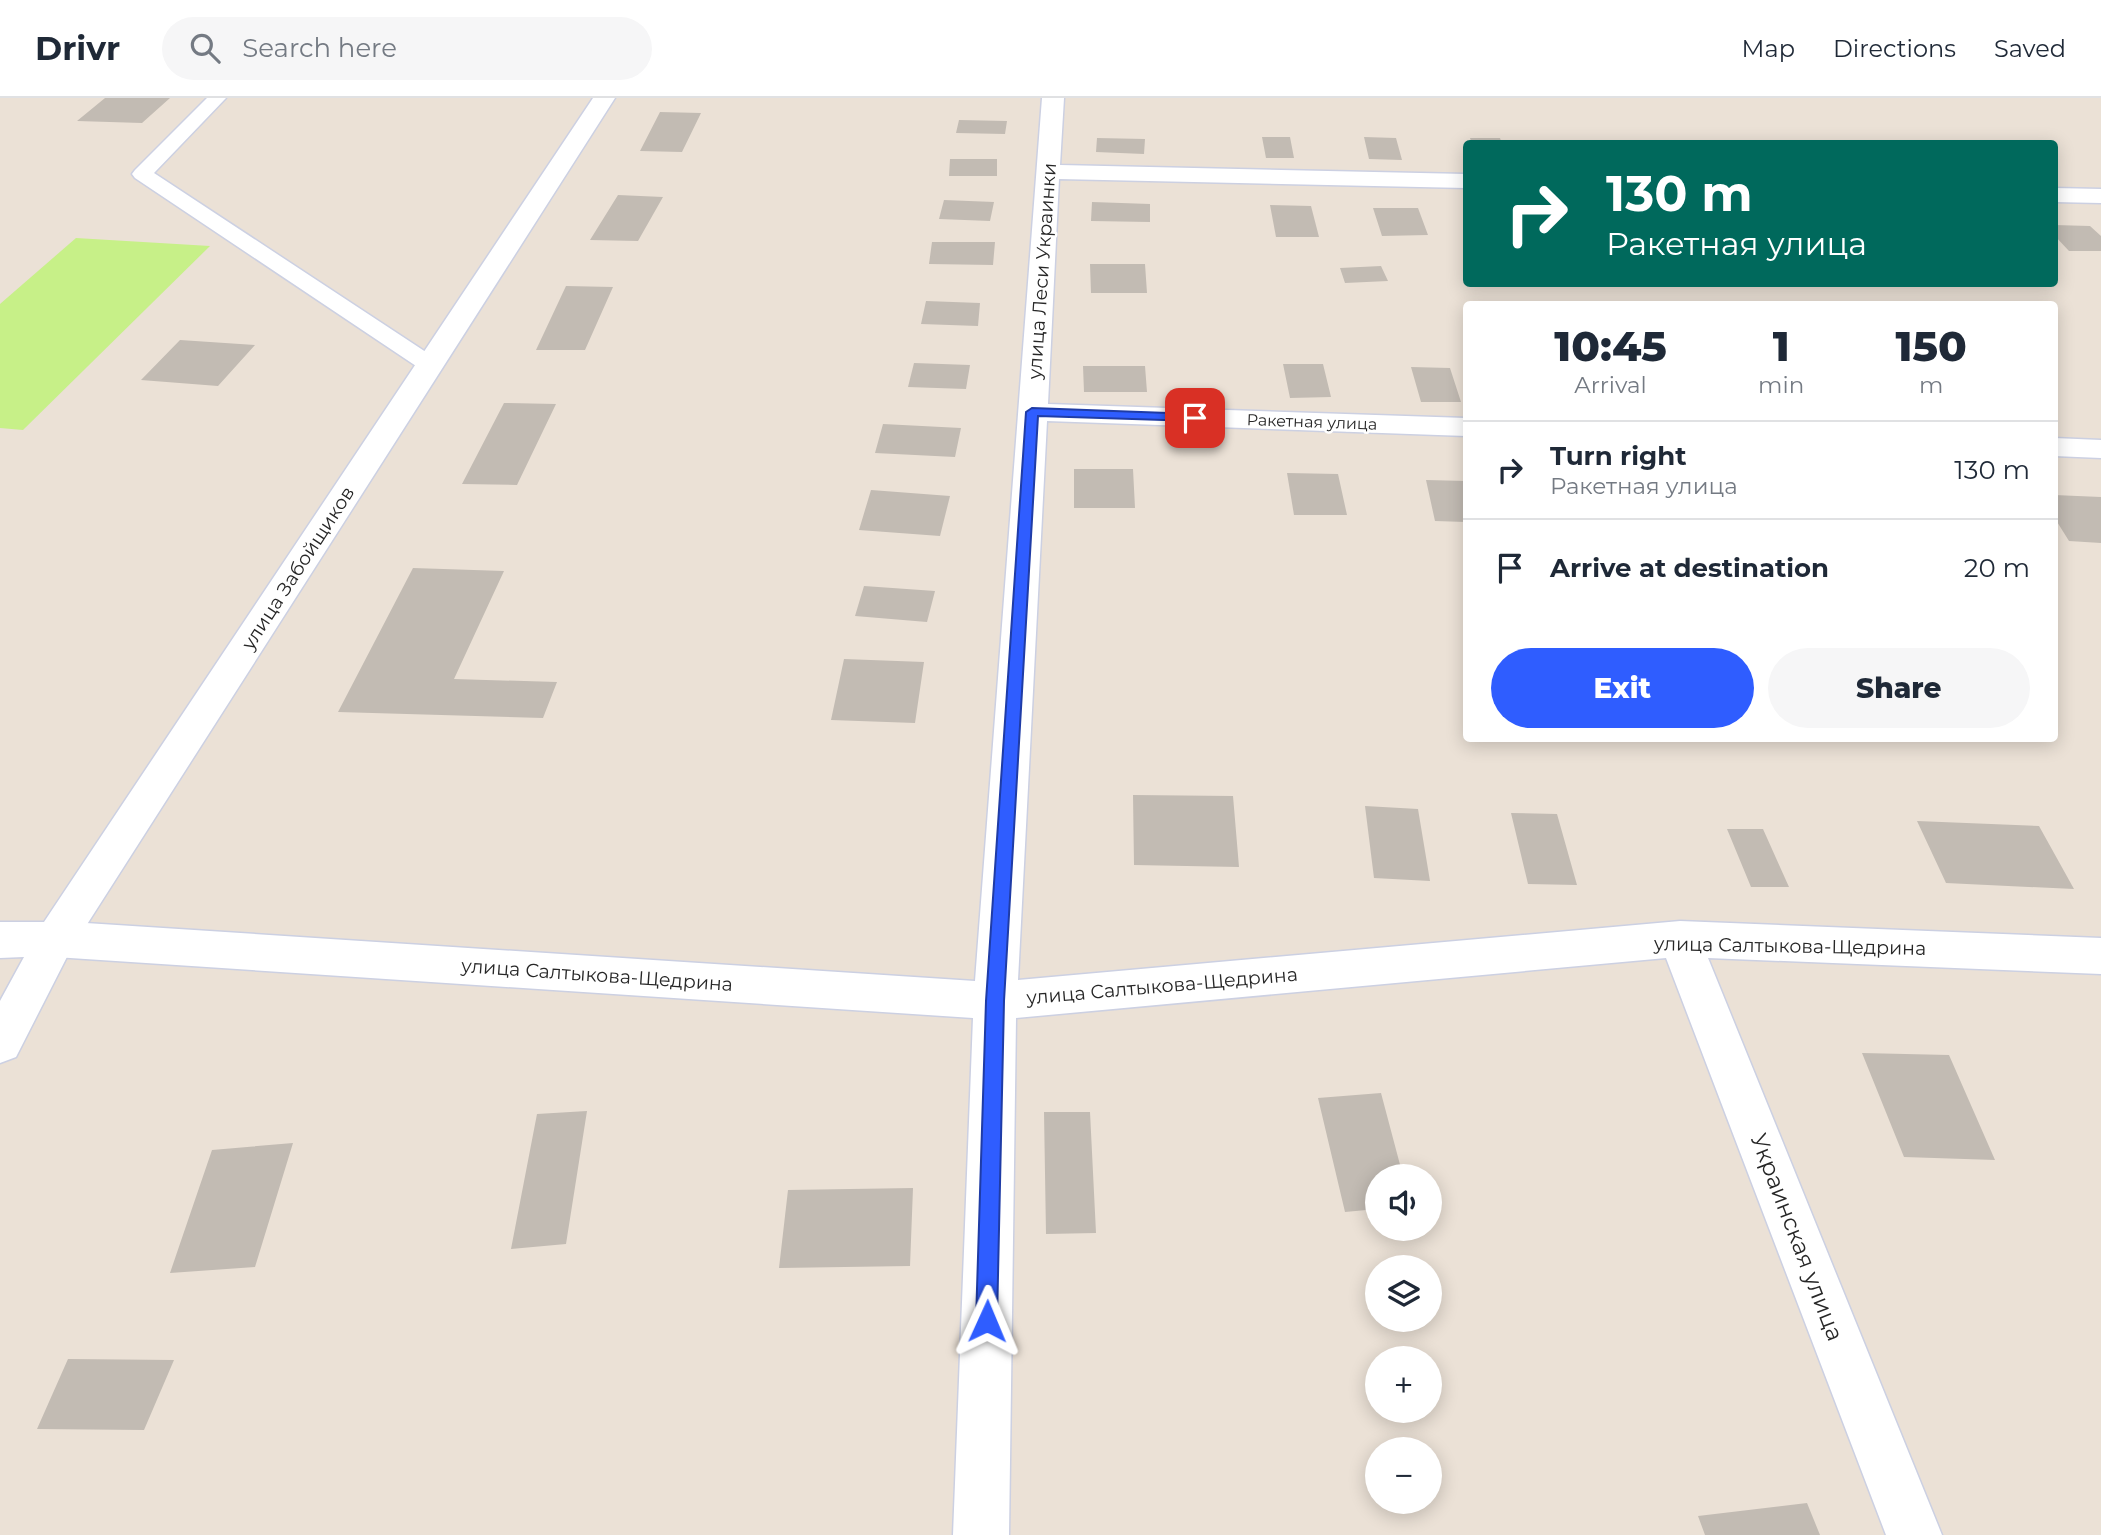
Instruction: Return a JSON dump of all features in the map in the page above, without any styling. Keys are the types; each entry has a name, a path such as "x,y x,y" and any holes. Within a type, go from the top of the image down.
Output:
{"street":[{"name":"улица Забойщиков","path":"0,1043 55,939 604,98"},
{"name":"улица Леси Украинки","path":"981,1535 995,1001 1053,98"},
{"path":"1048,172 1463,181"},
{"path":"2058,195 2101,196"},
{"name":"Ракетная улица","path":"1032,412 1463,427"},
{"path":"2058,447 2101,449"},
{"name":"улица Салтыкова-Щедрина","path":"0,940 55,939 995,1001 1680,939 2101,956"},
{"name":"Украинская улица","path":"1680,939 1914,1535"}],"lane":[{"path":"217,98 142,174 430,365"}],"green space":[{"path":"76,238 210,246 23,430 0,428 0,304"}],"building":[{"path":"105,98 170,98 142,123 77,121"},
{"path":"660,112 701,113 682,152 640,151"},
{"path":"959,120 1007,121 1005,134 956,133"},
{"path":"1262,137 1290,137 1294,158 1266,158"},
{"path":"1364,137 1396,138 1402,160 1369,159"},
{"path":"1097,138 1145,139 1144,154 1096,152"},
{"path":"1470,138 1501,140 1471,140"},
{"path":"950,159 997,159 997,176 949,176"},
{"path":"618,195 663,197 638,241 590,240"},
{"path":"944,200 994,202 990,221 939,219"},
{"path":"1092,202 1150,204 1150,222 1091,221"},
{"path":"1270,205 1311,206 1319,237 1276,237"},
{"path":"1373,208 1418,208 1428,235 1382,236"},
{"path":"2058,225 2090,226 2101,236 2101,251 2069,251 2058,239"},
{"path":"932,242 995,242 993,265 929,264"},
{"path":"1090,264 1145,264 1147,293 1091,293"},
{"path":"1381,266 1388,281 1345,283 1340,268"},
{"path":"566,286 613,287 585,350 536,350"},
{"path":"926,301 980,303 978,326 921,324"},
{"path":"180,340 255,345 218,386 141,380"},
{"path":"914,363 970,365 966,389 908,387"},
{"path":"1283,364 1323,364 1331,397 1290,398"},
{"path":"1083,366 1145,366 1147,392 1084,392"},
{"path":"1411,367 1450,368 1461,402 1421,402"},
{"path":"504,403 556,404 517,485 462,484"},
{"path":"883,424 961,428 955,457 875,453"},
{"path":"1074,469 1133,469 1135,508 1074,508"},
{"path":"1287,473 1338,474 1347,515 1294,515"},
{"path":"1426,480 1463,481 1463,522 1435,521"},
{"path":"871,490 950,496 940,536 859,530"},
{"path":"2058,495 2101,497 2101,543 2069,541 2058,523"},
{"path":"413,568 504,571 454,679 557,682 543,718 338,712"},
{"path":"864,586 935,591 927,622 855,616"},
{"path":"844,659 924,662 915,723 831,720"},
{"path":"1133,795 1233,796 1239,867 1134,865"},
{"path":"1365,806 1418,809 1430,881 1374,878"},
{"path":"1511,813 1557,814 1577,885 1528,884"},
{"path":"1917,821 2039,826 2074,889 1946,883"},
{"path":"1727,829 1763,829 1789,887 1751,887"},
{"path":"1862,1053 1949,1055 1995,1160 1904,1157"},
{"path":"1381,1093 1400,1164 1365,1164 1365,1210 1345,1212 1318,1098"},
{"path":"587,1111 566,1244 511,1249 537,1114"},
{"path":"1044,1112 1090,1112 1096,1233 1046,1234"},
{"path":"293,1143 255,1267 170,1273 212,1150"},
{"path":"913,1188 910,1266 779,1268 788,1190"},
{"path":"68,1359 174,1360 144,1430 37,1429"},
{"path":"1807,1503 1820,1535 1705,1535 1698,1516"}],"route":[{"path":"987,1321 995,1001 1032,412 1195,418"}]}
